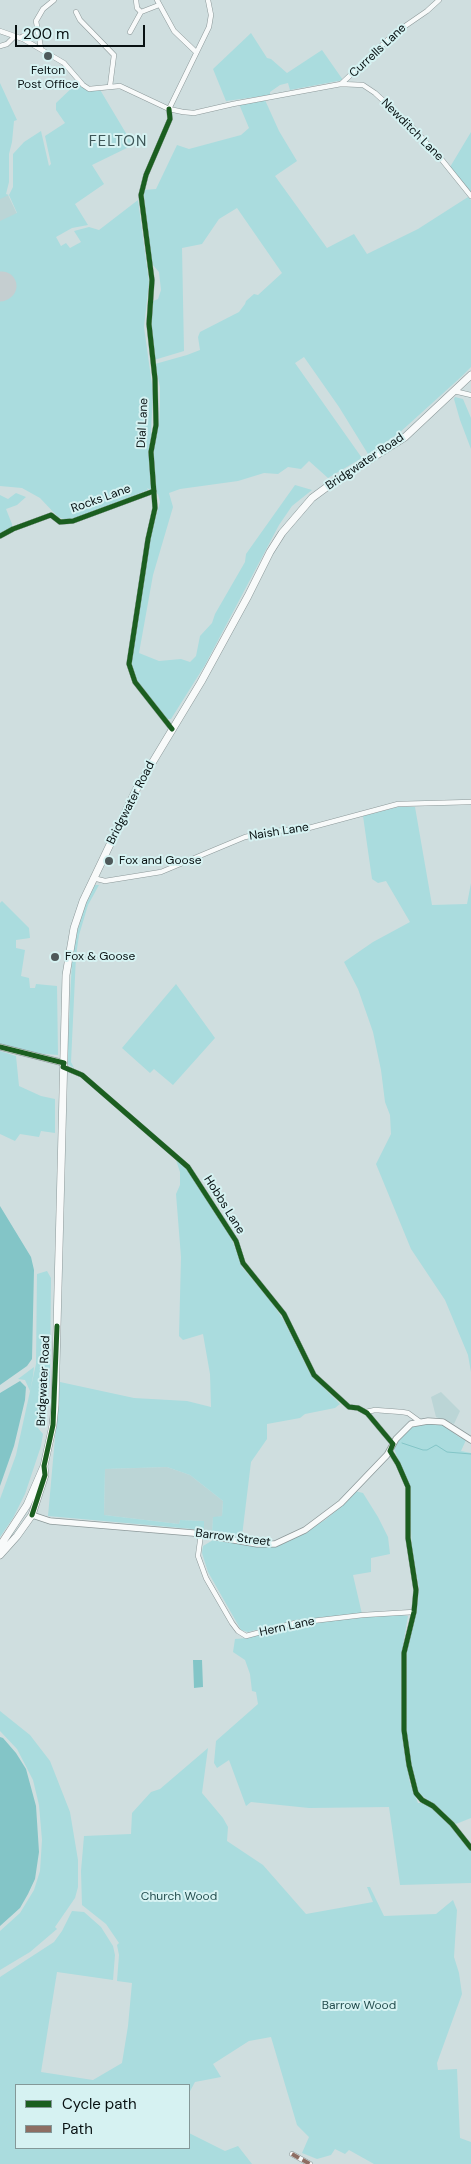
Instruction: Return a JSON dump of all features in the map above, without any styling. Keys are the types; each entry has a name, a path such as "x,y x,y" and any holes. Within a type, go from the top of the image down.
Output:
{"highway":[{"name":"Bridgwater Road","path":"0,1555 32,1515 45,1475 44,1466 55,1405 66,975 69,949 77,916 93,878 137,788 201,682 270,552 291,522 312,498 405,437 471,375"},
{"name":"Bridgwater Road","path":"0,1546 27,1504 39,1473 44,1466"},
{"path":"14,1526 39,1473"},
{"path":"14,1526 24,1516 32,1515 27,1504"}],"main road":[{"path":"0,1047 64,1065"},
{"path":"419,1422 443,1422 471,1440"},
{"name":"Barrow Street","path":"32,1515 50,1521 201,1534 269,1544 290,1538 314,1524 341,1503 390,1451 393,1444 408,1426 419,1422"}],"street":[{"path":"41,48 36,21 39,14 54,0"},
{"path":"136,0 137,8 142,12"},
{"name":"Dial Lane","path":"172,730 135,682 129,664 148,539 155,508 151,452 156,425 155,379 149,324 152,280 142,195 146,175 170,118 169,109 211,21 208,0"},
{"name":"Currells Lane","path":"341,84 395,33 427,12 439,0"},
{"path":"130,32 142,12 158,3 174,31 196,52"},
{"path":"76,12 80,20 114,55 110,86"},
{"path":"20,38 36,29"},
{"name":"Newditch Lane","path":"0,31 41,48 64,63 83,85 89,89 120,86 169,109 194,113 341,84 363,85 375,93 432,148 471,196"},
{"path":"0,46 7,44 14,37"},
{"path":"454,391 471,395"},
{"name":"Rocks Lane","path":"0,536 13,529 51,515 60,522 73,521 154,491"},
{"name":"Naish Lane","path":"93,878 105,882 161,872 245,837 274,830 305,829 398,804 471,802"},
{"name":"Hobbs Lane","path":"64,1065 82,1074 188,1167 236,1241 243,1263 284,1314 314,1375 349,1407 366,1412 393,1444"},
{"path":"366,1412 375,1410 408,1413 419,1422"},
{"path":"390,1451 408,1487 408,1538 416,1590 414,1612 404,1653 404,1730 416,1793 422,1800 434,1806 452,1824 471,1848"},
{"name":"Hern Lane","path":"201,1534 198,1556 206,1578 232,1623 238,1631 246,1636 295,1623 414,1612"},
{"path":"292,2154 310,2164"}],"shaded area":[{"path":"8,195 18,216 0,233 0,197"},
{"path":"0,1206 31,1257 34,1270 32,1359 27,1366 0,1385"},
{"path":"20,1381 26,1387 25,1400 14,1446 0,1486 0,1393"},
{"path":"441,1392 460,1411 454,1424 436,1417 431,1397"},
{"path":"167,1467 190,1475 223,1501 222,1516 213,1518 212,1532 204,1530 204,1521 180,1520 179,1524 104,1515 105,1469"},
{"path":"193,1660 202,1660 203,1687 194,1688"},
{"path":"0,1737 16,1753 26,1769 36,1806 39,1852 35,1879 28,1894 20,1908 0,1926"}],"green space":[{"path":"251,33 267,58 271,59 287,73 322,50 343,80 290,90 288,83 280,85 270,92 270,95 226,101 213,69"},
{"path":"0,83 17,120 14,121 9,154 9,182 6,194 9,195 0,199"},
{"path":"77,83 88,91 99,88 133,145 92,165 104,184 75,204 88,225 72,228 56,237 61,246 66,243 70,248 81,242 74,231 89,227 99,230 138,200 149,282 144,327 153,392 151,432 155,440 159,425 160,387 155,364 200,350 198,337 200,332 239,312 246,301 254,294 258,295 282,273 237,208 219,219 202,244 182,248 184,351 154,360 151,319 153,301 158,299 161,290 159,272 151,263 144,190 156,189 177,145 189,149 241,135 249,128 239,104 265,100 279,131 297,161 275,176 327,248 354,234 367,254 418,229 468,197 471,200 471,367 461,377 398,434 368,454 339,407 304,357 295,363 362,458 328,478 309,461 301,469 288,467 278,474 264,473 238,481 180,489 169,493 173,507 153,575 139,653 159,661 181,659 190,662 196,656 200,636 212,623 215,614 245,562 246,554 295,485 312,490 292,506 279,525 205,665 171,719 167,719 135,678 131,660 150,538 160,502 158,494 147,488 148,490 74,519 66,520 58,517 40,498 22,488 0,486 0,292 3,288 0,281 0,221 17,213 9,195 13,187 13,154 24,142 41,131 49,166 51,164 45,136 65,123 56,110 56,103"},
{"path":"471,132 471,193 450,167"},
{"path":"455,397 463,399 471,418 471,449 460,420"},
{"path":"16,493 26,497 17,505 6,509 12,527 0,534 0,495 8,499"},
{"path":"398,807 415,807 432,905 467,904 471,883 471,1372 468,1355 445,1300 411,1249 376,1164 391,1134 390,1115 385,1102 373,1032 358,989 344,962 373,942 410,922 386,881 378,883 372,879 363,816"},
{"path":"95,885 99,885 88,905 79,935 76,956 71,1062 74,1068 67,1064 72,960 77,932 85,906"},
{"path":"2,901 29,928 30,938 16,940 16,948 25,950 21,976 29,978 30,988 35,988 36,984 57,986 58,1055 33,1053 0,1044 0,903"},
{"path":"176,984 215,1038 173,1085 154,1069 150,1073 122,1048"},
{"path":"0,1051 16,1056 19,1086 41,1096 55,1099 55,1133 41,1131 39,1137 20,1134 15,1141 0,1134"},
{"path":"176,1160 189,1171 231,1237 242,1267 273,1304 284,1321 311,1375 340,1404 335,1408 305,1414 300,1418 267,1424 267,1439 251,1462 242,1536 212,1532 213,1517 222,1516 223,1501 190,1475 167,1467 105,1469 104,1515 179,1524 180,1520 204,1521 204,1530 48,1516 60,1382 134,1398 187,1401 211,1407 210,1374 203,1334 183,1340 179,1336 181,1257 176,1194 180,1185 180,1172"},
{"path":"47,1271 51,1278 50,1377 46,1416 37,1422 38,1428 43,1434 41,1446 25,1494 13,1518 0,1537 0,1499 16,1455 36,1364 37,1274"},
{"path":"34,1367 30,1391 25,1380 18,1379"},
{"path":"425,1423 442,1424 466,1440 461,1451 471,1453 471,1818 456,1824 418,1793 410,1764 406,1729 407,1646 419,1588 412,1551 409,1486 394,1449 397,1441 410,1427"},
{"path":"355,1491 363,1493 378,1517 388,1537 390,1554 371,1558 371,1572 353,1575 362,1614 295,1620 248,1632 241,1630 208,1572 202,1553 203,1546 213,1540 274,1547 287,1542 325,1520 343,1505"},
{"path":"394,1614 408,1616 403,1646 401,1693 405,1752 410,1783 418,1803 423,1803 432,1808 449,1823 471,1851 471,1883 400,1885 389,1807 309,1808 251,1802 246,1806 229,1760 217,1768 214,1763 216,1741 258,1704 256,1692 252,1691 250,1674 245,1660 233,1652 235,1639 248,1638 294,1625"},
{"path":"0,1711 30,1735 50,1761 70,1812 78,1860 78,1887 75,1898 55,1927 57,1929 30,1952 0,1970 0,1931 20,1913 34,1890 40,1871 42,1840 39,1805 33,1780 17,1749 0,1731"},
{"path":"208,1748 202,1793 228,1827 227,1841 263,1865 306,1914 373,1902 367,1887 370,1887 384,1916 436,1914 453,1900 457,1910 454,1957 459,1973 462,1994 437,2063 438,2070 457,2069 460,2138 471,2142 471,2164 374,2164 349,2150 345,2154 335,2149 331,2155 317,2159 302,2153 309,2137 297,2125 271,2037 249,2041 213,2064 221,2077 195,2082 190,2091 190,2084 15,2084 15,2149 190,2149 190,2134 225,2151 238,2146 252,2164 0,2164 0,1977 54,1942 72,1911 84,1912 101,1927 113,1946 115,1955 113,1980 57,1972 41,2072 93,2080 122,2063 132,1983 117,1981 119,1955 117,1945 119,1943 106,1924 82,1905 81,1871 84,1836 131,1834 132,1813 151,1792 160,1789"}],"waterway":[{"path":"402,1443 423,1450 436,1445 447,1452 471,1454"}],"marked path":[{"path":"292,2154 310,2164"}],"cycle path":[{"path":"169,109 170,119 146,175 141,195 152,280 149,324 155,379 156,425 151,452 155,508 148,539 129,664 135,682 172,729"},
{"path":"0,536 13,529 51,515 60,522 73,521 154,491"},
{"path":"0,1047 64,1063 63,1067 82,1075 188,1167 236,1241 243,1263 284,1314 314,1375 349,1407 358,1408 367,1413 393,1444 390,1451 408,1487 408,1538 416,1590 414,1612 404,1653 404,1730 409,1765 416,1793 452,1824 471,1848"},
{"path":"32,1515 45,1475 44,1466 53,1425 57,1326"}],"place":[{"name":"Felton Post Office","path":"48,56"},
{"name":"Fox and Goose","path":"109,861"},
{"name":"Fox & Goose","path":"55,957"}],"district":[{"name":"FELTON","path":"118,142"}],"park label":[{"name":"Church Wood","path":"179,1897"},
{"name":"Barrow Wood","path":"359,2006"}]}
